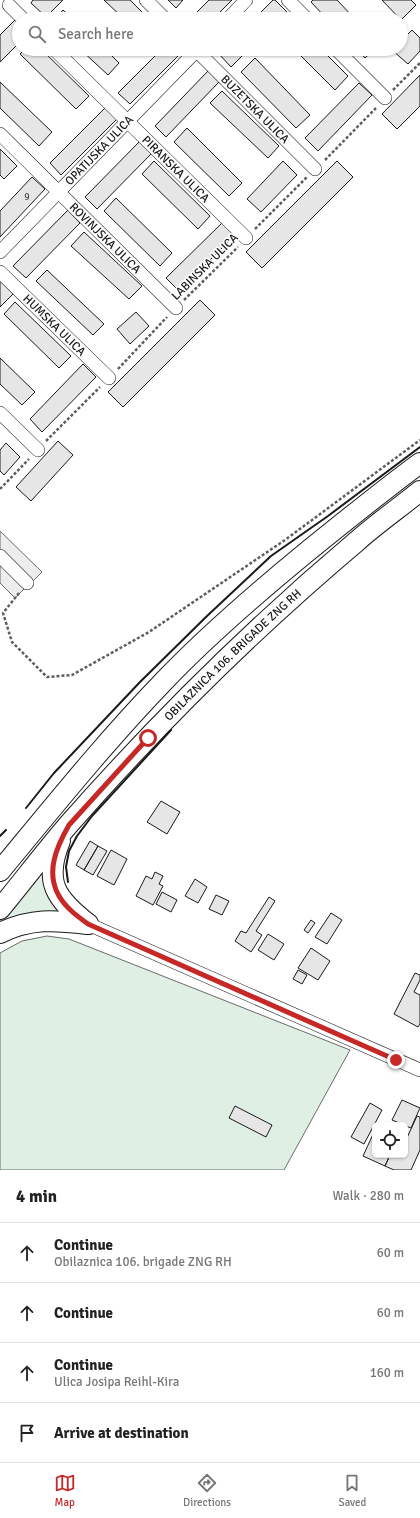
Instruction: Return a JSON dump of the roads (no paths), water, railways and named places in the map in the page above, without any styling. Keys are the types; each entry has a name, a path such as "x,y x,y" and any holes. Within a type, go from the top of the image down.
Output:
{"main road":[{"name":"OBILAZNICA 106. BRIGADE ZNG RH","path":"0,871 110,740 164,681 206,640 276,578 341,524 420,463"},
{"name":"OBILAZNICA 106. BRIGADE ZNG RH","path":"0,909 69,825 148,738 211,675 357,540 420,491"},
{"path":"0,849 13,838 31,816 41,807 65,793"},
{"path":"69,825 55,852 52,866 54,885 58,895 65,904 88,924"},
{"path":"0,933 25,923 43,920 60,920 88,924"}],"street":[{"path":"146,0 157,12"},
{"path":"235,12 246,0"},
{"path":"288,0 300,12"},
{"path":"9,5 16,12"},
{"name":"PIRANSKA ULICA","path":"61,56 246,238"},
{"name":"OPATIJSKA ULICA","path":"0,252 190,56"},
{"name":"BUZETSKA ULICA","path":"202,56 315,170"},
{"path":"343,56 385,98"},
{"name":"ROVINJSKA ULICA","path":"0,134 176,308"},
{"name":"HUMSKA ULICA","path":"0,272 109,378"},
{"path":"0,413 38,450"},
{"path":"0,556 27,583"},
{"path":"88,924 420,1070"}]}
